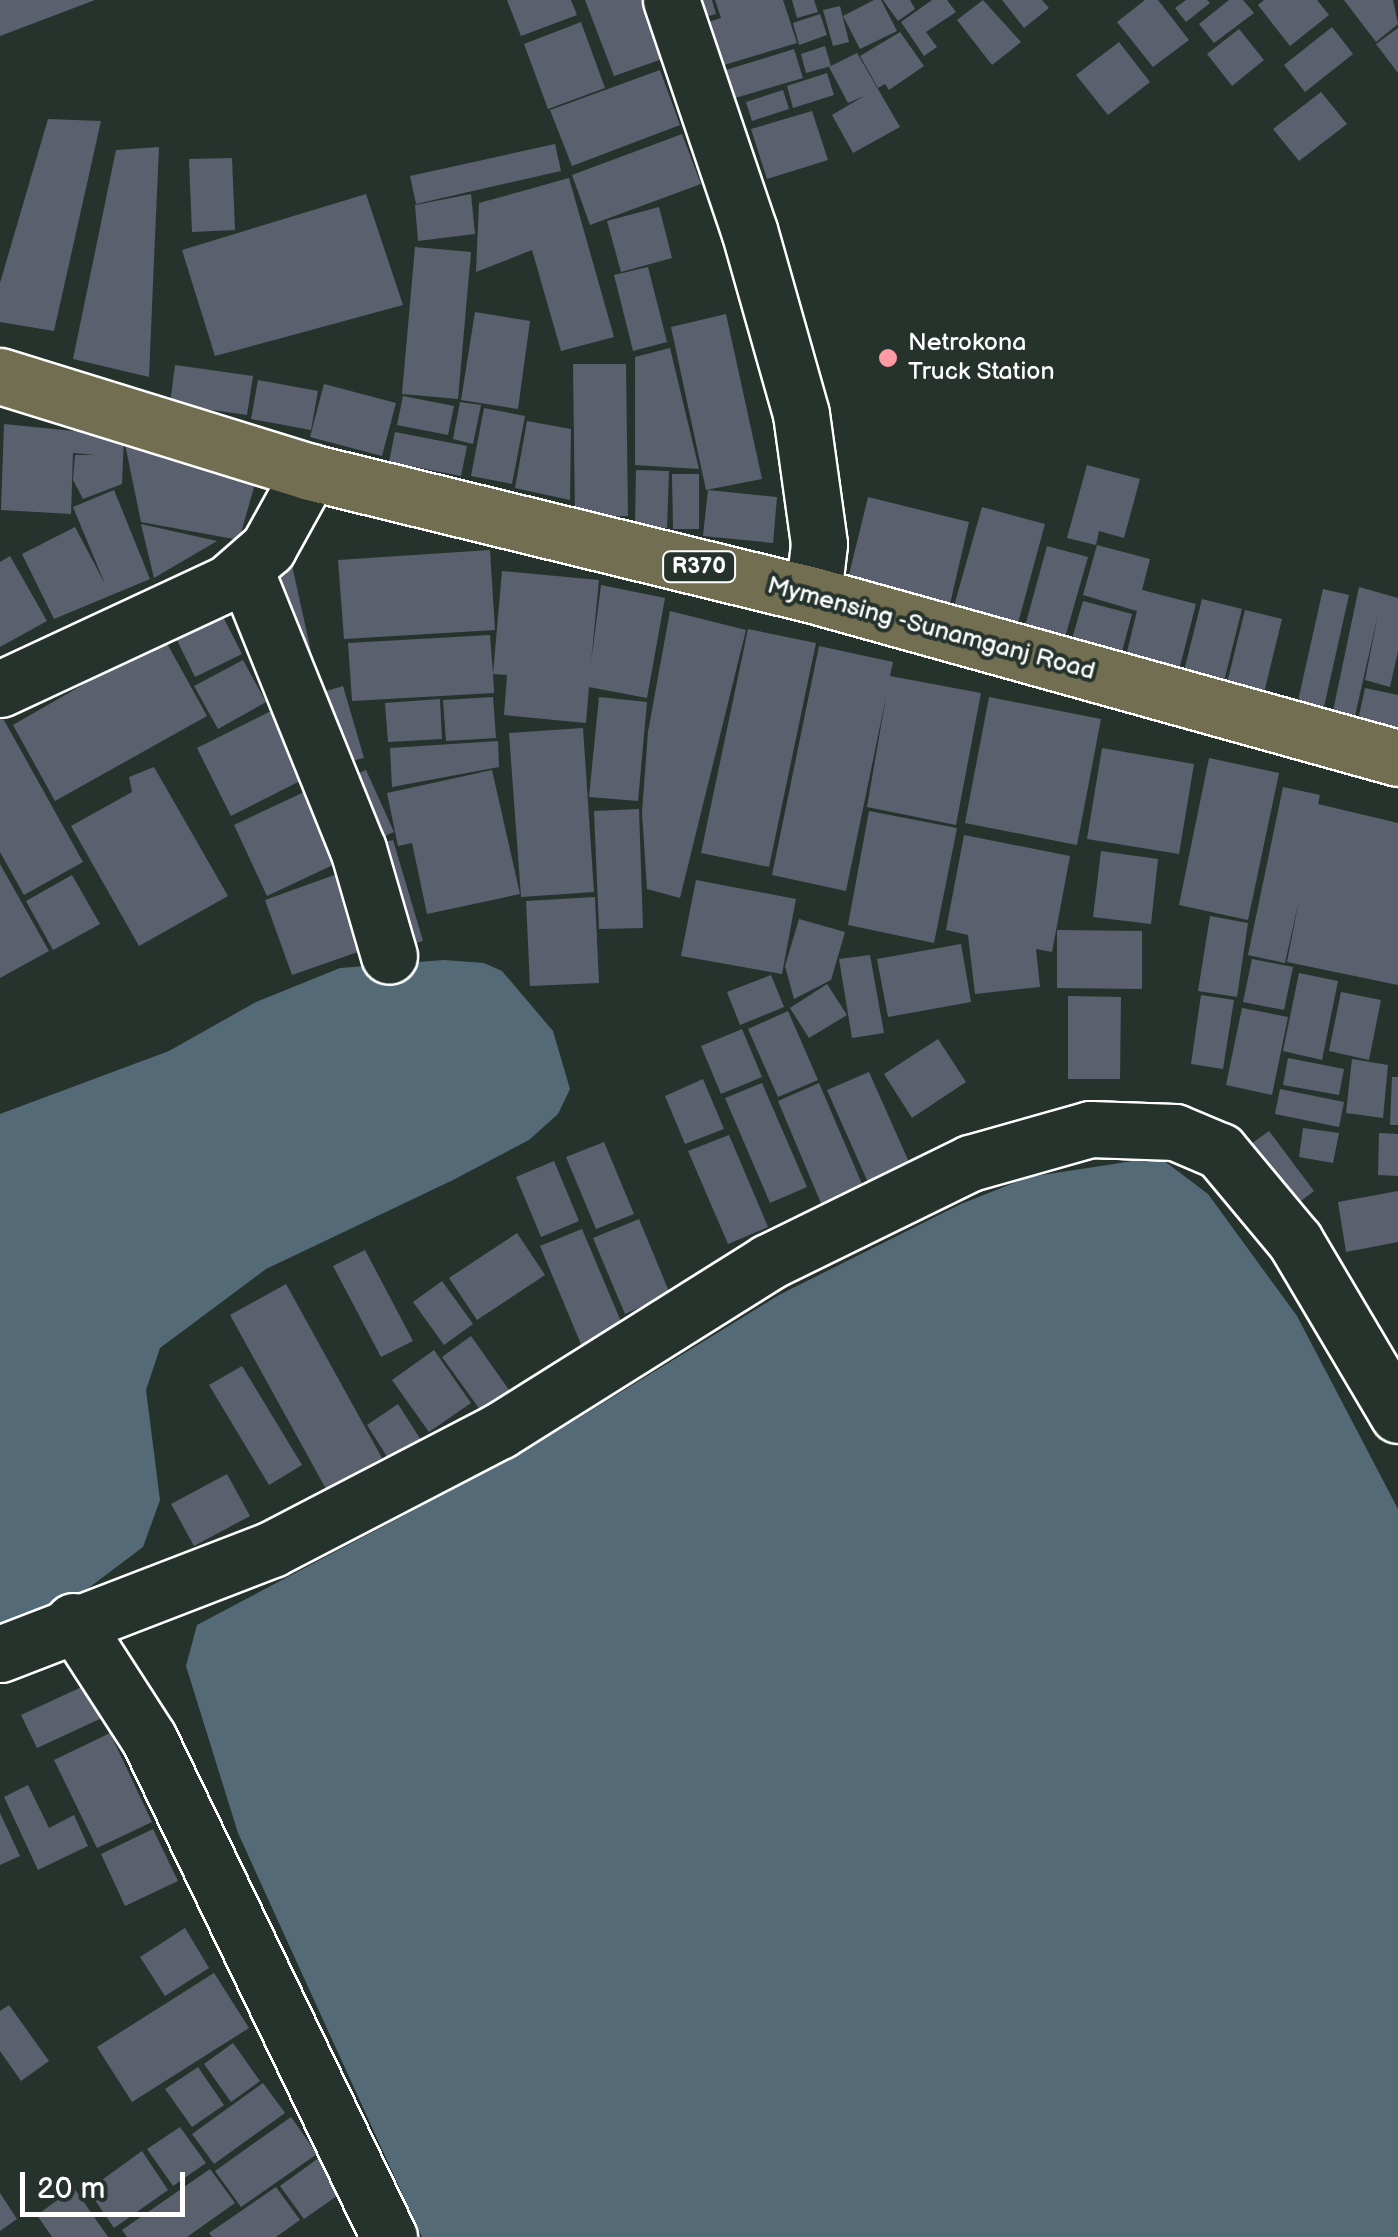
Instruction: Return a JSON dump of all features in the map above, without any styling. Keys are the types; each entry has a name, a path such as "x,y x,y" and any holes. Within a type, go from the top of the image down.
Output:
{"main road":[{"name":"Mymensing -Sunamganj Road","path":"0,376 310,472 813,595 1398,758"}],"street":[{"path":"671,0 749,230 801,414 820,544 813,595"},
{"path":"0,689 244,570 268,548 310,472"},
{"path":"244,570 358,848 389,956"},
{"path":"0,1654 72,1620 272,1549 500,1432 768,1262 970,1163 1090,1129 1175,1132 1220,1151 1295,1241 1398,1415"},
{"path":"72,1620 150,1739 388,2237"}],"water":[{"path":"444,960 484,963 502,971 553,1031 570,1089 558,1114 529,1140 266,1269 160,1348 146,1390 160,1500 143,1547 50,1617 0,1638 0,1114 169,1051 256,1002 340,968"},
{"path":"1159,1157 1208,1194 1297,1316 1398,1509 1398,2237 422,2237 238,1833 186,1666 197,1625 520,1454 779,1295 961,1204 1029,1177"}],"building":[{"path":"0,0 95,0 0,36"},
{"path":"507,0 571,0 577,15 521,36"},
{"path":"585,0 647,0 668,57 614,76"},
{"path":"687,0 712,0 716,14 694,20"},
{"path":"715,0 783,0 797,43 714,68 701,24 721,18"},
{"path":"792,0 814,0 818,12 797,18"},
{"path":"881,0 897,31 860,49 843,16"},
{"path":"883,0 910,0 915,9 898,21"},
{"path":"932,0 947,0 956,12 926,32 937,47 924,56 901,22"},
{"path":"983,0 1021,42 992,65 957,20"},
{"path":"1002,0 1042,0 1049,8 1024,28"},
{"path":"1145,0 1158,0 1189,40 1153,67 1117,22"},
{"path":"1186,0 1210,3 1186,22 1175,8"},
{"path":"1229,0 1243,0 1254,13 1214,43 1199,24"},
{"path":"1264,0 1317,0 1329,15 1290,46 1258,5"},
{"path":"1344,0 1393,0 1398,24 1376,42"},
{"path":"840,6 849,42 833,46 823,10"},
{"path":"820,14 827,35 799,45 793,23"},
{"path":"581,22 605,88 548,109 524,44"},
{"path":"1332,27 1353,54 1305,92 1284,65"},
{"path":"1398,28 1398,73 1376,44"},
{"path":"1239,29 1264,60 1232,86 1207,54"},
{"path":"900,32 924,66 889,90 885,84 878,88 860,56"},
{"path":"1119,42 1150,82 1108,115 1076,75"},
{"path":"825,46 831,66 806,73 801,54"},
{"path":"794,49 803,78 735,98 726,70"},
{"path":"857,53 900,127 853,153 832,115 864,96 848,103 829,67"},
{"path":"660,70 680,125 572,166 550,110"},
{"path":"827,73 834,95 793,108 787,86"},
{"path":"783,90 789,109 752,121 746,102"},
{"path":"1321,92 1347,124 1299,161 1273,129"},
{"path":"812,111 828,160 767,179 751,129"},
{"path":"48,119 101,121 54,331 0,322 0,283"},
{"path":"682,134 701,184 590,225 572,175"},
{"path":"555,144 561,171 416,204 410,176"},
{"path":"159,147 149,377 73,359 116,150"},
{"path":"232,158 235,230 192,232 189,159"},
{"path":"569,178 614,337 561,351 532,250 476,272 479,203"},
{"path":"366,194 403,305 215,356 182,250"},
{"path":"471,194 475,234 418,241 415,205"},
{"path":"659,207 672,258 621,272 607,221"},
{"path":"415,247 471,252 458,399 402,394"},
{"path":"648,267 667,342 633,351 614,275"},
{"path":"475,312 530,321 518,409 461,400"},
{"path":"726,314 762,479 706,490 671,327"},
{"path":"670,348 699,469 635,465 635,357"},
{"path":"573,364 626,364 628,516 575,518"},
{"path":"175,365 253,376 247,415 170,404"},
{"path":"258,380 318,391 311,430 251,419"},
{"path":"324,384 396,403 382,456 310,437"},
{"path":"403,396 454,406 448,435 397,425"},
{"path":"460,402 481,405 473,444 453,439"},
{"path":"484,408 525,416 512,484 471,476"},
{"path":"527,421 571,429 570,500 515,488"},
{"path":"4,424 124,436 122,484 83,499 73,480 75,455 95,455 73,453 71,514 1,510"},
{"path":"395,432 467,446 461,476 389,462"},
{"path":"125,444 256,480 239,540 141,522"},
{"path":"1087,465 1140,479 1124,538 1099,531 1096,545 1067,538"},
{"path":"636,470 669,471 667,528 635,526"},
{"path":"672,474 699,474 699,529 673,529"},
{"path":"114,490 150,579 54,619 22,554 75,527 105,584 73,507"},
{"path":"708,490 777,497 773,543 703,536"},
{"path":"868,497 969,522 950,604 848,579"},
{"path":"982,507 1045,524 1018,623 954,606"},
{"path":"141,524 217,541 154,578"},
{"path":"1097,545 1150,559 1142,590 1196,604 1177,678 1124,664 1137,611 1083,595"},
{"path":"1047,546 1088,557 1064,641 1024,630"},
{"path":"490,550 495,630 344,639 338,560"},
{"path":"10,556 47,621 0,647 0,562"},
{"path":"290,556 315,670 292,675 259,579"},
{"path":"502,571 599,580 591,663 601,585 665,598 647,698 589,687 586,723 504,715 507,675 493,674"},
{"path":"1359,587 1398,598 1398,651 1390,687 1365,680 1378,614 1355,716 1333,711"},
{"path":"1323,589 1349,595 1324,707 1298,701"},
{"path":"1202,599 1242,609 1222,689 1182,679"},
{"path":"1083,601 1132,614 1119,663 1069,649"},
{"path":"217,605 242,654 195,677 171,628"},
{"path":"1245,610 1282,619 1262,701 1225,691"},
{"path":"670,611 746,630 680,898 647,889 642,812 648,732"},
{"path":"748,629 816,643 769,867 701,853"},
{"path":"490,635 494,693 352,701 348,643"},
{"path":"164,638 207,716 55,801 13,725"},
{"path":"819,646 893,662 890,676 981,693 956,825 867,807 886,697 846,891 772,875"},
{"path":"243,660 266,702 218,729 194,686"},
{"path":"343,686 364,758 329,766 303,698"},
{"path":"1365,688 1398,695 1398,744 1355,734"},
{"path":"493,697 496,738 446,741 443,700"},
{"path":"599,697 647,702 638,801 589,797"},
{"path":"989,697 1101,719 1077,845 965,823"},
{"path":"440,699 442,739 388,742 385,703"},
{"path":"287,703 322,770 231,816 197,748"},
{"path":"0,713 83,862 24,895 0,852"},
{"path":"583,728 594,892 521,897 509,733"},
{"path":"498,741 499,767 392,787 390,748"},
{"path":"1102,748 1194,764 1179,854 1087,839"},
{"path":"1209,758 1279,773 1248,920 1179,905"},
{"path":"154,767 228,896 139,946 71,826 132,792 129,777"},
{"path":"366,770 394,832 363,845 336,783"},
{"path":"492,770 520,894 427,914 412,843 398,846 387,793"},
{"path":"319,785 352,856 267,896 234,825"},
{"path":"1283,787 1320,795 1318,804 1398,823 1398,985 1287,962 1299,900 1285,963 1248,955"},
{"path":"639,809 643,928 599,929 594,811"},
{"path":"869,811 957,828 934,943 848,925"},
{"path":"964,835 1070,856 1052,952 1036,949 1040,987 975,994 968,935 946,930"},
{"path":"393,840 423,941 394,949 364,848"},
{"path":"1101,851 1158,859 1151,924 1093,917"},
{"path":"0,864 49,951 0,978"},
{"path":"351,869 378,945 292,975 265,900"},
{"path":"72,875 100,924 53,950 26,901"},
{"path":"696,880 796,899 782,974 681,956"},
{"path":"595,897 599,983 530,986 526,901"},
{"path":"1210,916 1248,923 1237,997 1198,991"},
{"path":"799,919 845,932 831,980 794,999 785,966"},
{"path":"1057,930 1142,931 1142,989 1057,988"},
{"path":"961,944 971,1002 888,1017 877,959"},
{"path":"870,955 884,1033 852,1038 839,959"},
{"path":"1252,959 1293,967 1284,1010 1243,1002"},
{"path":"1299,973 1338,981 1322,1060 1283,1051"},
{"path":"771,975 784,1007 740,1025 727,992"},
{"path":"827,984 847,1015 809,1038 790,1008"},
{"path":"1341,992 1381,1000 1369,1060 1329,1051"},
{"path":"1201,995 1234,1000 1223,1069 1191,1064"},
{"path":"1068,996 1121,997 1120,1079 1068,1079"},
{"path":"1242,1008 1288,1017 1272,1095 1226,1085"},
{"path":"788,1011 818,1080 778,1097 748,1029"},
{"path":"742,1029 762,1077 721,1094 701,1046"},
{"path":"938,1039 966,1082 912,1118 884,1074"},
{"path":"1288,1058 1344,1069 1339,1095 1283,1085"},
{"path":"1352,1059 1388,1065 1383,1118 1346,1113"},
{"path":"869,1072 912,1169 870,1187 827,1090"},
{"path":"1392,1077 1398,1077 1398,1125 1390,1125"},
{"path":"703,1079 724,1129 685,1144 665,1096"},
{"path":"762,1083 807,1187 770,1203 725,1098"},
{"path":"819,1083 865,1191 823,1208 778,1101"},
{"path":"1280,1089 1344,1102 1339,1127 1275,1114"},
{"path":"1303,1128 1339,1133 1333,1163 1299,1157"},
{"path":"1269,1131 1314,1191 1285,1213 1240,1152"},
{"path":"1379,1133 1398,1134 1398,1176 1378,1175"},
{"path":"729,1135 768,1227 728,1244 688,1151"},
{"path":"604,1142 634,1214 596,1229 566,1157"},
{"path":"554,1161 579,1221 541,1237 516,1177"},
{"path":"1398,1191 1398,1242 1346,1252 1338,1202"},
{"path":"639,1219 670,1294 625,1314 593,1238"},
{"path":"582,1229 630,1343 588,1361 540,1246"},
{"path":"517,1233 545,1275 477,1320 449,1278"},
{"path":"365,1250 413,1341 381,1357 333,1266"},
{"path":"442,1281 473,1324 444,1345 413,1302"},
{"path":"286,1284 382,1458 326,1489 230,1315"},
{"path":"471,1336 514,1397 486,1418 442,1357"},
{"path":"434,1350 471,1403 429,1432 392,1380"},
{"path":"242,1366 302,1465 269,1485 209,1385"},
{"path":"398,1404 430,1454 398,1474 367,1425"},
{"path":"227,1474 250,1516 194,1546 171,1504"},
{"path":"99,1679 115,1712 37,1748 21,1715"},
{"path":"110,1733 152,1822 97,1848 54,1760"},
{"path":"28,1785 49,1828 74,1815 88,1846 38,1870 4,1797"},
{"path":"0,1813 20,1856 0,1865"},
{"path":"153,1829 178,1881 125,1906 101,1854"},
{"path":"185,1928 209,1968 165,1996 140,1957"},
{"path":"214,1973 249,2028 132,2102 97,2047"},
{"path":"9,2005 49,2061 21,2081 0,2051 0,2011"},
{"path":"233,2043 260,2081 231,2102 204,2064"},
{"path":"198,2067 224,2105 192,2127 165,2089"},
{"path":"263,2083 285,2113 214,2164 192,2134"},
{"path":"291,2117 317,2154 241,2207 215,2171"},
{"path":"180,2127 206,2163 173,2186 147,2149"},
{"path":"142,2151 168,2190 114,2228 88,2190"},
{"path":"320,2157 344,2191 304,2219 280,2186"},
{"path":"210,2169 235,2203 187,2237 127,2237 122,2230"},
{"path":"276,2187 300,2220 276,2237 212,2237 209,2233"},
{"path":"74,2188 108,2237 52,2237 37,2215"},
{"path":"0,2193 17,2219 0,2231"}],"place":[{"name":"Netrokona Truck Station","path":"888,358"}]}
